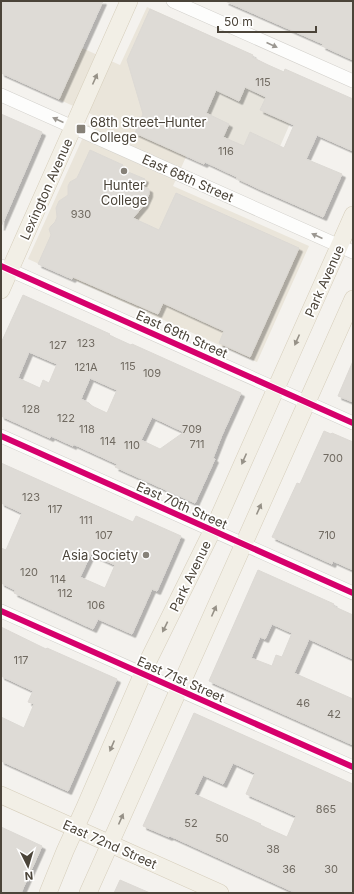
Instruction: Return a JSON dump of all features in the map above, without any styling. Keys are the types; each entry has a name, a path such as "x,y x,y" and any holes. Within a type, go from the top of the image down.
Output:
{"main road":[{"name":"Lexington Avenue","path":"1,290 5,268 73,127 129,1"},
{"name":"Park Avenue","path":"48,893 65,850 143,674 212,530 276,388 346,249 353,215"},
{"path":"88,893 353,299"},
{"name":"East 72nd Street","path":"1,795 220,893"}],"street":[{"path":"173,1 353,81"},
{"name":"East 68th Street","path":"1,95 346,249"},
{"name":"East 69th Street","path":"5,268 353,422"},
{"name":"East 70th Street","path":"1,436 353,593"},
{"name":"East 71st Street","path":"1,611 353,767"}],"shaded area":[{"name":"Hunter College","path":"147,7 235,47 173,186 309,246 257,362 28,259 93,115 1,73 1,49 15,18 120,65"},
{"path":"235,47 284,72 285,69 309,80 261,190 205,162 204,164 186,156"}],"building":[{"path":"1,1 103,1 59,99 1,73"},
{"path":"225,1 353,1 353,60 322,46 323,44"},
{"path":"150,9 253,55 252,57 268,65 284,72 285,69 353,99 353,151 317,135 306,159 342,174 323,217 257,188 205,162 204,164 135,133 143,114 127,60","holes":["245,87 266,97 260,110 294,125 284,148 250,132 244,146 223,137 229,124 206,113 216,90 239,101"]},
{"path":"1,114 42,132 1,227"},
{"path":"90,150 123,165 121,169 145,179 142,186 149,189 149,194 144,205 133,218 159,230 176,193 299,248 250,357 219,343 224,331 163,303 158,314 73,277 72,279 38,264 51,235 49,229 57,217 56,208 59,201 68,195 68,186 70,182 77,178"},
{"path":"23,295 131,345 132,344 241,393 222,435 213,458 215,459 195,503 115,467 117,464 73,444 73,446 51,436 50,438 1,416 1,343","holes":["29,352 57,364 49,383 43,380 40,388 18,378","90,378 117,390 107,413 81,399","152,417 184,432 160,449 141,440"]},
{"path":"353,361 353,402 338,396"},
{"path":"324,431 353,442 353,570 333,561 332,564 272,537 297,483 300,484"},
{"path":"1,463 133,522 136,516 181,536 157,591 152,589 132,634 98,619 93,629 14,593 15,590 1,583 1,548 6,550 22,513 1,503","holes":["91,554 115,565 105,588 80,577"]},
{"path":"258,570 334,604 333,606 353,615 353,659 309,639 294,673 353,699 353,745 209,681","holes":["272,624 292,633 282,657 276,655 272,666 251,658 260,637 265,639"]},
{"path":"1,627 46,649 47,648 117,679 68,791 1,761 1,717 24,728 34,704 28,702 33,691 1,676"},
{"path":"194,713 353,784 353,893 296,893 170,836 169,837 143,826","holes":["233,763 255,773 246,794 296,816 287,837 194,794 203,775 223,784"]},
{"path":"1,827 42,846 21,893 1,893"},
{"path":"120,880 150,893 114,893"}],"cycle path":[{"path":"1,266 353,423"},
{"path":"1,436 353,593"},
{"path":"1,611 353,767"}],"place":[{"name":"68th Street–Hunter College","path":"81,129"},
{"name":"Hunter College","path":"124,171"},
{"name":"Asia Society","path":"146,555"}]}
